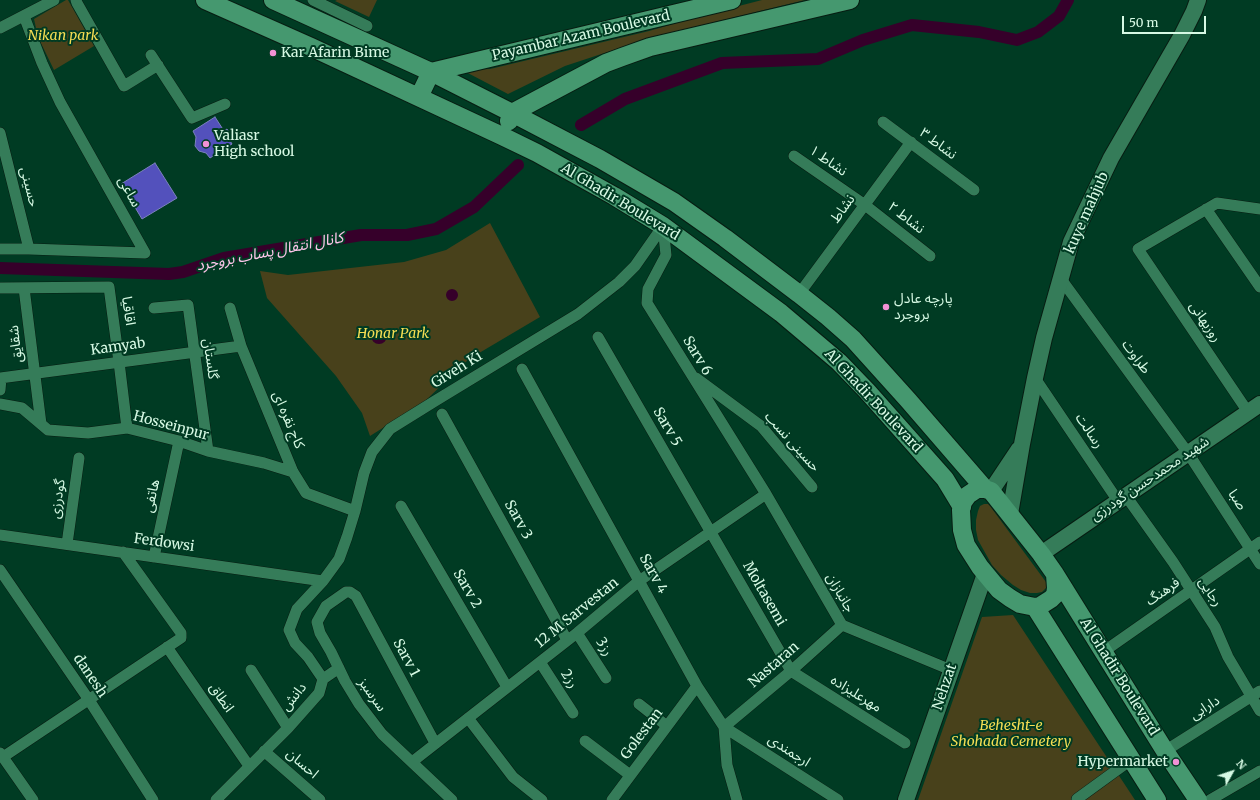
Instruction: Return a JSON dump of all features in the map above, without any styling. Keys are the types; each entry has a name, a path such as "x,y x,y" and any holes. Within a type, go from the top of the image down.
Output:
{"main road":[{"name":"Al Ghadir Boulevard","path":"204,0 311,47 537,153 614,196 663,226 781,313 839,362 867,391 945,479 962,507"},
{"name":"Al Ghadir Boulevard","path":"273,0 431,72 594,156 674,202 725,238 828,317 853,339 908,400 1010,514 1041,554 1165,751 1198,800"},
{"name":"Payambar Azam Boulevard","path":"431,72 732,0"},
{"name":"Payambar Azam Boulevard","path":"512,113 606,63 650,47 850,0"},
{"path":"419,97 431,72"},
{"path":"502,136 512,113"},
{"path":"988,490 977,489 968,495 963,502 961,520 966,545 984,574 999,590 1010,598 1020,604 1035,607 1046,603 1055,595 1055,574"},
{"path":"1035,607 1157,800"}],"street":[{"path":"0,28 54,0"},
{"path":"76,0 124,86 158,65"},
{"path":"313,0 367,26"},
{"name":"kuye mahjub","path":"1010,514 1035,378 1044,338 1071,242 1111,158 1182,35 1198,0"},
{"name":"ساعی","path":"0,249 29,248 145,253 60,102 42,63 24,16"},
{"path":"151,54 192,118 225,104"},
{"name":"نشاط ۳","path":"883,122 974,190"},
{"name":"حسینی","path":"0,133 29,248"},
{"name":"نشاط","path":"799,294 911,142"},
{"name":"نشاط ۱","path":"794,156 865,205"},
{"path":"1260,209 1217,203 1206,209 1260,287"},
{"name":"نشاط ۲","path":"865,205 930,256"},
{"name":"روزبهانی","path":"1206,209 1138,249 1254,408"},
{"name":"Sarv 6","path":"663,226 666,255 648,289 647,303 766,494"},
{"name":"Giveh Ki","path":"323,581 338,559 347,537 364,473 372,452 390,430 435,400 578,314 619,282 635,266 663,226"},
{"name":"طراوت","path":"1061,279 1188,453"},
{"name":"اقاقیا","path":"24,288 109,287 126,428"},
{"path":"0,288 24,288"},
{"name":"شقایق","path":"24,288 41,424"},
{"name":"گلستان","path":"154,308 188,306 208,451"},
{"name":"کاج نقره ای","path":"230,308 241,346 293,472 306,493 355,511"},
{"name":"Sarv 5","path":"598,337 711,533"},
{"name":"Kamyab","path":"1,378 241,346"},
{"name":"Sarv 4","path":"522,369 697,686 724,726 727,765 737,800"},
{"name":"حسینی نسب","path":"691,374 761,426 812,487"},
{"path":"0,390 1,378"},
{"name":"رسالت","path":"1035,378 1122,498"},
{"name":"Hosseinpur","path":"0,404 22,408 48,430 88,433 126,428 179,441 208,451 264,463 293,472"},
{"name":"شهید محمدحسن گودرزی","path":"1041,554 1254,408"},
{"name":"Sarv 3","path":"442,414 567,640"},
{"name":"هاتفی","path":"154,557 179,441"},
{"path":"988,490 1022,444"},
{"name":"صبا","path":"1188,453 1260,564"},
{"name":"گودرزی","path":"67,544 79,458"},
{"name":"12 M Sarvestan","path":"412,762 577,633 640,581 766,494"},
{"name":"جانبازان","path":"766,494 842,625 951,670"},
{"name":"رجایی","path":"1122,498 1173,562 1214,627 1228,657 1256,694 1260,710"},
{"name":"Sarv 2","path":"402,506 507,687"},
{"name":"Moltasemi","path":"711,533 791,671"},
{"name":"Ferdowsi","path":"0,535 323,581"},
{"name":"فرهنگ","path":"1103,652 1260,542"},
{"path":"33,800 2,755 89,700 181,638 181,633 122,552"},
{"name":"danesh","path":"0,570 89,700 153,800"},
{"name":"Nehzat","path":"906,800 984,574"},
{"name":"دانش","path":"216,800 288,728 319,693 323,679 308,656 295,643 289,630 297,609 323,581"},
{"name":"سرسبز","path":"346,592 326,606 317,622 320,632 345,681 359,704 382,734 452,800"},
{"name":"Sarv 1","path":"346,592 350,592 356,596 435,743"},
{"name":"Nastaran","path":"724,726 791,671 842,625"},
{"name":"رز3","path":"577,633 606,678"},
{"name":"انطاق","path":"168,647 250,766"},
{"name":"رز2","path":"540,662 573,713"},
{"path":"323,679 339,668"},
{"path":"251,670 288,728"},
{"name":"مهرعلیزاده","path":"791,671 905,743"},
{"name":"Golestan","path":"615,799 630,776 697,686"},
{"name":"دارابی","path":"1165,751 1256,694"},
{"path":"639,704 667,726"},
{"path":"468,718 513,777 542,800"},
{"name":"ارجمندی","path":"724,726 838,800"},
{"path":"585,741 630,776"},
{"name":"احسان","path":"264,751 320,800"},
{"path":"1077,799 1132,759"},
{"path":"1210,800 1260,771"}],"green space":[{"name":"Nikan park","path":"68,0 94,46 54,70 38,37 34,19"},
{"path":"377,0 369,17 335,1"},
{"path":"762,0 805,0 653,37 565,66 508,94 462,70 490,69 649,31"},
{"name":"Honar Park","path":"490,223 540,317 469,359 424,402 370,436 362,413 336,376 267,298 260,271 288,275 404,262 446,250"},
{"path":"988,504 990,506 1046,582 1046,588 1042,592 1030,593 1021,590 1001,575 992,565 978,540 976,530 978,511 980,506"},
{"name":"Behesht-e Shohada Cemetery","path":"1013,615 1135,800 918,800 982,617"}],"shaded area":[{"path":"454,289 457,290 457,300 450,301 447,300 446,293 447,290"},
{"path":"379,328 385,330 387,336 385,342 379,344 373,342 371,336 373,330"}],"building":[{"path":"215,117 224,131 227,129 230,134 227,136 232,144 210,158 206,153 199,151 195,146 196,137 193,131"},
{"path":"155,163 177,198 142,219 121,184"}],"waterway":[{"name":"کانال انتقال پساب بروجرد","path":"581,125 625,99 722,63 818,59 863,40 912,25 979,32 1017,40 1038,32 1059,16 1068,0"},
{"name":"کانال انتقال پساب بروجرد","path":"0,268 169,274 183,272 224,258 361,235 407,235 436,229 474,207 518,165"}],"place":[{"name":"Kar Afarin Bime","path":"273,53"},
{"name":"Valiasr High school","path":"206,144"},
{"name":"پارچه عادل بروجرد","path":"886,307"},
{"name":"Hypermarket","path":"1176,762"}]}
